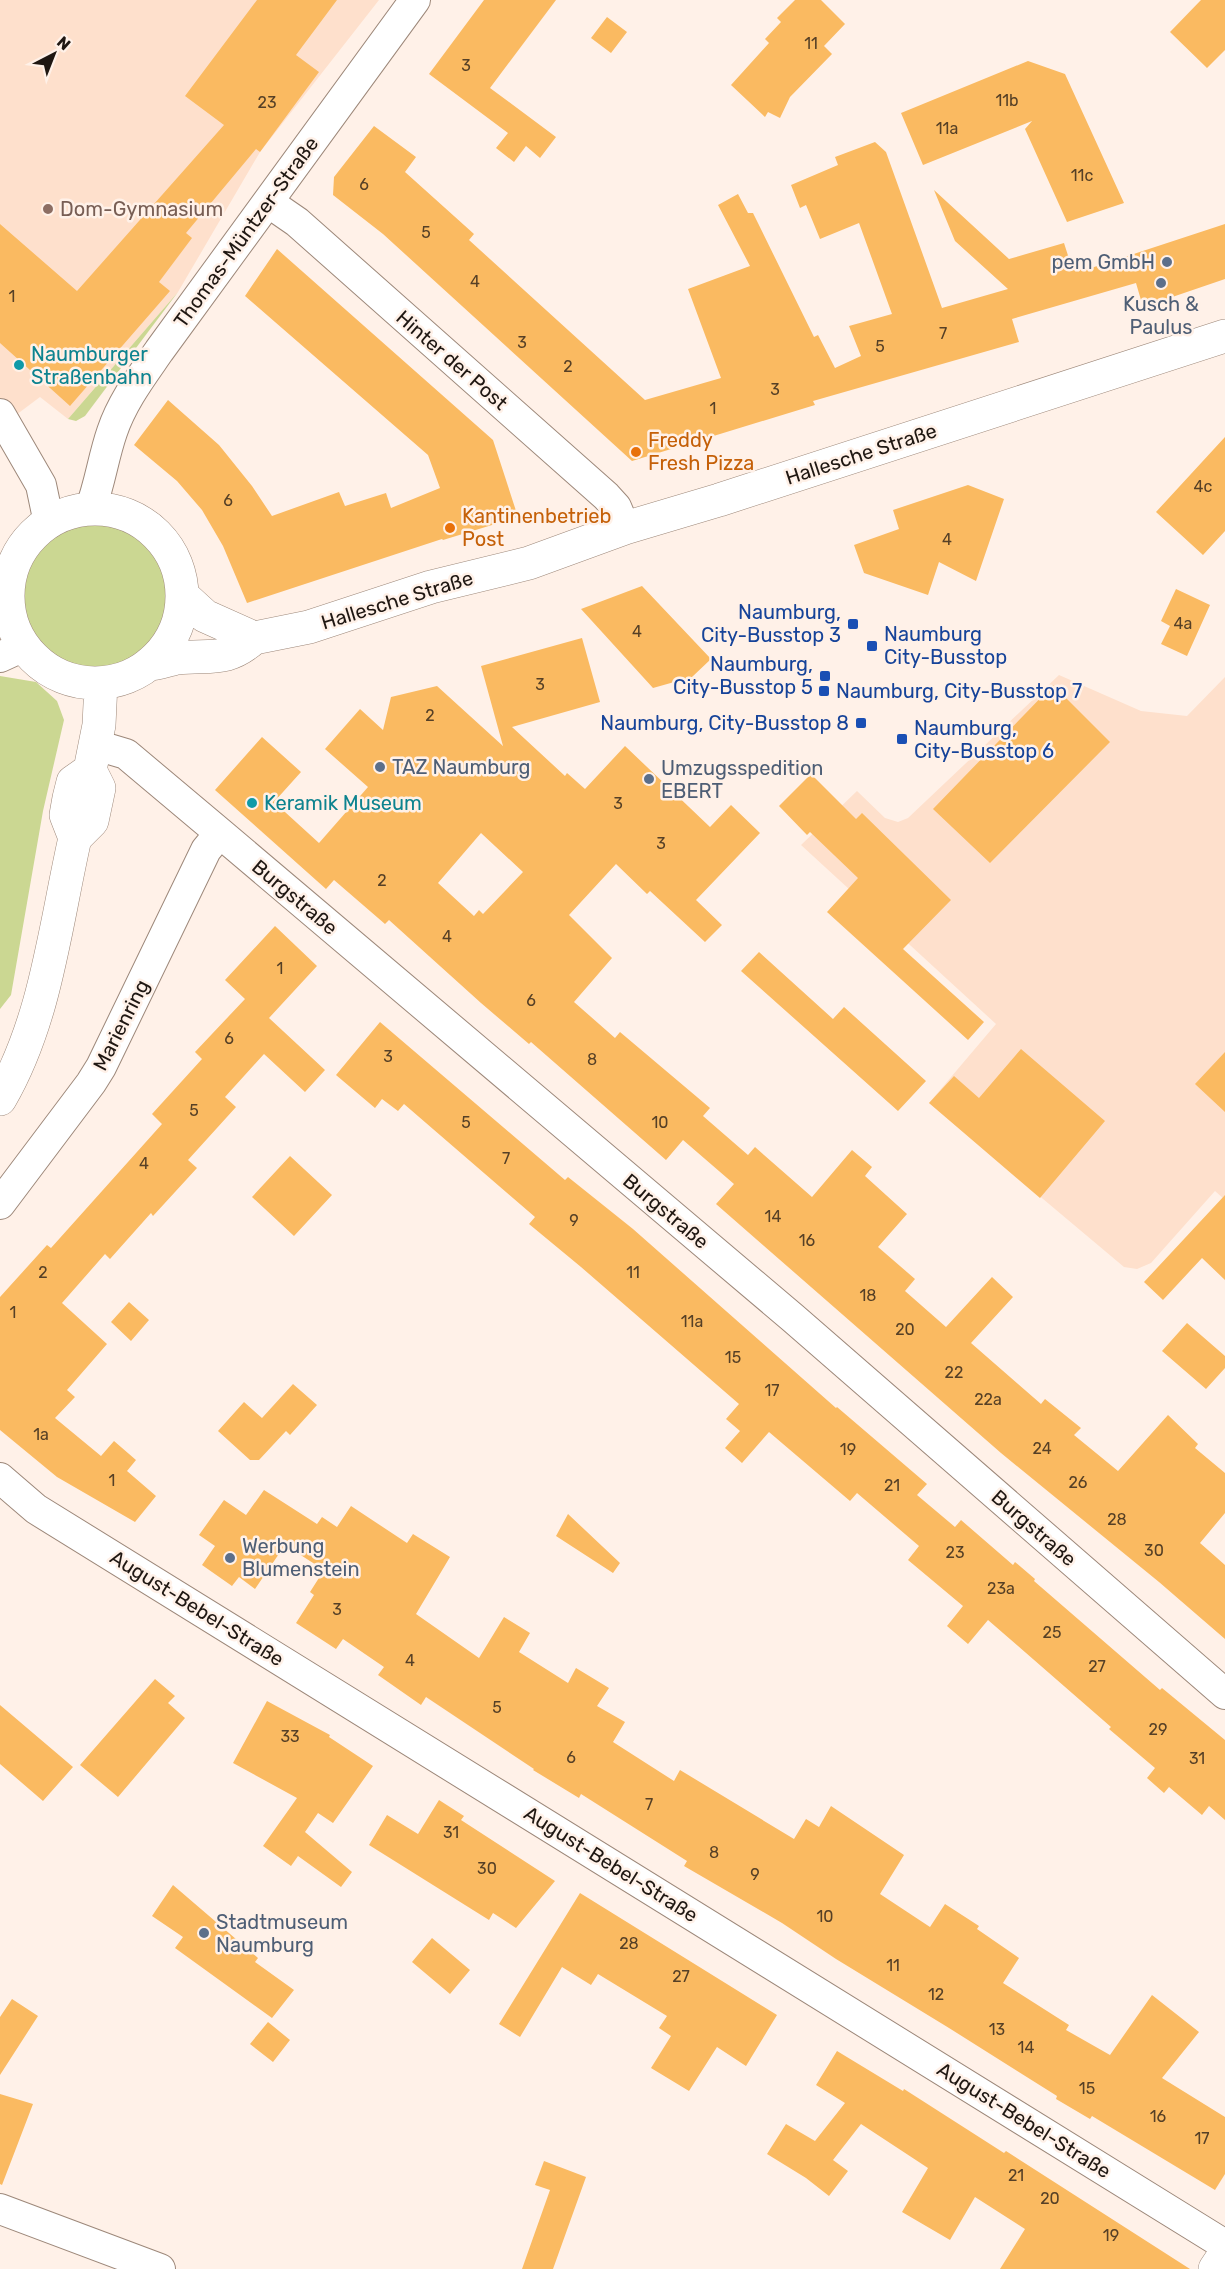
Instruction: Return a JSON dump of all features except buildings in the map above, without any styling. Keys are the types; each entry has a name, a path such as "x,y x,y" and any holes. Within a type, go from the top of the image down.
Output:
{"main road":[{"name":"Hallesche Straße","path":"254,638 309,627 431,587 529,563 625,528 719,500 1225,336"},
{"path":"90,510 105,510 129,516 157,535 175,562 182,595 175,630 162,652 149,664 124,678 101,682 77,681 12,651 14,625 5,606 10,581 10,559 49,523 64,515 90,510"},
{"path":"149,664 176,658 225,655 240,650 254,638 205,616 182,595"},
{"path":"0,1099 17,1069 30,1038 42,998 75,838 92,821 99,788 93,757 101,682"},
{"path":"1215,2269 1225,2254"}],"street":[{"name":"Thomas-Müntzer-Straße","path":"90,510 99,484 111,432 126,399 416,0"},
{"name":"Hinter der Post","path":"268,202 297,222 606,496 616,507 625,528"},
{"path":"2,416 41,485 49,523"},
{"name":"Burgstraße","path":"93,757 126,754 793,1318 1225,1694"},
{"name":"Marienring","path":"0,1204 101,1067 206,850 220,833"},
{"name":"August-Bebel-Straße","path":"0,1478 36,1509 1225,2245"},
{"path":"0,2209 160,2269"}],"shaded area":[{"name":"Dom-Gymnasium","path":"0,0 379,0 260,152 178,292 68,419 40,397 0,427"},
{"path":"1059,675 1141,711 1187,716 1225,677 1225,1200 1215,1191 1151,1263 1137,1269 1124,1267 929,1103 996,1024 801,845 857,791 885,818 898,822 908,818"}],"green space":[{"path":"178,292 85,416 76,421 68,419"},
{"path":"95,525 122,531 145,546 160,569 166,596 160,623 145,646 122,661 95,667 68,661 45,646 30,623 24,596 30,569 45,546 68,531"},
{"path":"0,676 36,682 57,701 64,720 43,811 11,995 0,1009"}],"place":[{"name":"Dom-Gymnasium","path":"48,209"},
{"name":"pem GmbH","path":"1167,262"},
{"name":"Kusch & Paulus","path":"1161,283"},
{"name":"Naumburger Straßenbahn","path":"19,365"},
{"name":"Freddy Fresh Pizza","path":"636,452"},
{"name":"Kantinenbetrieb Post","path":"450,528"},
{"name":"Naumburg, City-Busstop 3","path":"853,624"},
{"name":"Naumburg City-Busstop","path":"872,646"},
{"name":"Naumburg, City-Busstop 5","path":"825,676"},
{"name":"Naumburg, City-Busstop 7","path":"824,691"},
{"name":"Naumburg, City-Busstop 8","path":"861,723"},
{"name":"Naumburg, City-Busstop 6","path":"902,739"},
{"name":"TAZ Naumburg","path":"380,767"},
{"name":"Umzugsspedition EBERT","path":"649,779"},
{"name":"Keramik Museum","path":"252,803"},
{"name":"Werbung Blumenstein","path":"230,1558"},
{"name":"Stadtmuseum Naumburg","path":"204,1933"}]}
